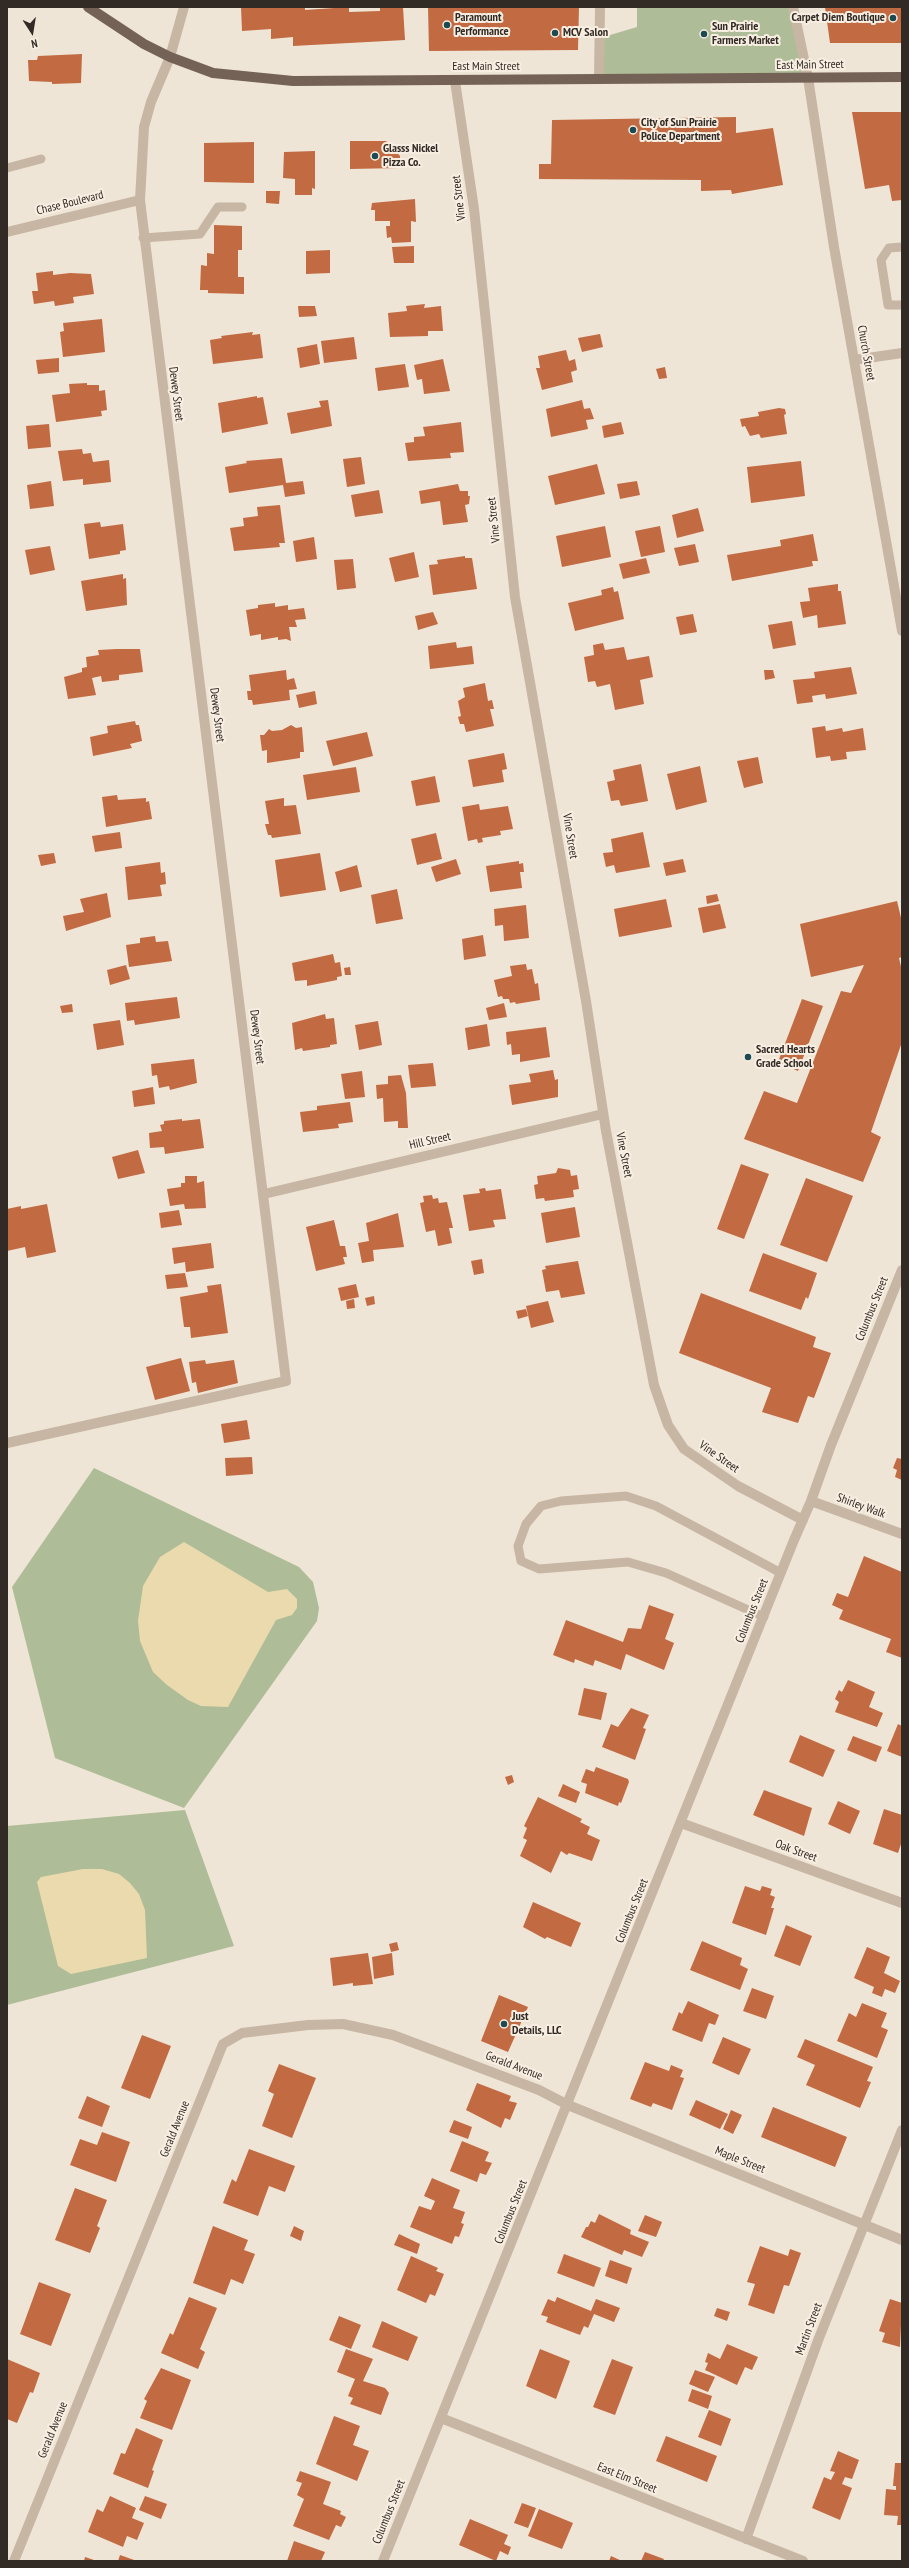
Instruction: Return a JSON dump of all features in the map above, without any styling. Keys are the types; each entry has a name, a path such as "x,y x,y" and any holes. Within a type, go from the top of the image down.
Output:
{"main road":[{"name":"East Main Street","path":"88,7 144,44 170,57 213,73 293,81 902,77"}],"street":[{"name":"Dewey Street","path":"7,1443 286,1381 264,1194 143,238 140,200 144,127 151,102 170,57 184,7"},
{"path":"599,79 600,7"},
{"name":"Church Street","path":"793,7 808,78 854,360 902,632"},
{"name":"Vine Street","path":"455,81 473,201 515,598 603,1114 654,1385 668,1425 684,1449 699,1461 738,1486 802,1520"},
{"name":"Chase Boulevard","path":"7,232 140,200"},
{"path":"854,360 902,353"},
{"name":"Hill Street","path":"264,1194 603,1114"},
{"name":"Columbus Street","path":"383,2561 682,1823 802,1520 811,1501 831,1445 902,1270"},
{"name":"Shirley Walk","path":"811,1501 902,1534"},
{"name":"Oak Street","path":"682,1823 902,1903"},
{"name":"Gerald Avenue","path":"14,2561 223,2044 242,2033 308,2025 343,2024 374,2029 539,2090 568,2105"},
{"name":"Maple Street","path":"568,2105 902,2240"},
{"name":"Martin Street","path":"746,2539 780,2440 902,2130"},
{"name":"East Elm Street","path":"441,2418 803,2561"}],"lane":[{"path":"7,168 41,159"},
{"path":"143,238 200,234 218,207 242,207"},
{"path":"902,247 889,248 881,260 888,305 902,305"},
{"path":"764,1617 666,1573 628,1562 539,1569 521,1561 518,1546 526,1524 541,1506 561,1501 626,1496 656,1506 781,1573"}],"green space":[{"path":"637,7 793,7 808,78 599,79 600,38 637,27"},
{"path":"94,1468 299,1567 313,1582 319,1608 317,1621 184,1808 55,1758 12,1587"},
{"path":"185,1810 234,1946 7,2005 7,1826"}],"sand":[{"path":"184,1542 268,1592 287,1589 297,1599 297,1608 292,1615 276,1620 228,1707 201,1706 188,1700 167,1685 153,1672 140,1641 138,1621 143,1586 160,1557"},
{"path":"83,1869 102,1869 119,1874 130,1883 139,1894 145,1910 147,1958 71,1974 58,1966 37,1882 41,1877"}],"building":[{"path":"241,7 305,7 305,10 349,7 349,12 380,11 380,7 403,7 405,40 293,46 293,37 271,39 271,29 242,31"},
{"path":"428,7 579,7 578,50 429,51"},
{"path":"825,7 902,7 902,43 830,43"},
{"path":"82,54 81,83 52,84 52,82 29,81 28,60 37,60 38,56"},
{"path":"852,112 902,112 902,200 892,201 889,185 865,189"},
{"path":"736,117 736,133 773,128 783,185 732,194 731,190 701,191 701,180 539,179 539,164 551,164 552,120"},
{"path":"350,141 386,141 400,156 400,168 350,169"},
{"path":"254,142 254,183 204,182 204,143"},
{"path":"315,151 315,189 312,188 312,195 295,195 295,179 283,178 284,152"},
{"path":"266,191 280,191 279,204 266,203"},
{"path":"415,199 416,222 411,221 411,242 392,243 391,237 387,238 386,226 390,226 390,221 375,221 375,210 371,210 372,203"},
{"path":"214,225 242,226 242,250 238,250 238,277 244,277 244,294 208,293 208,290 200,290 201,265 207,266 207,253 214,254"},
{"path":"414,246 414,263 394,263 392,247"},
{"path":"330,250 330,273 306,274 306,251"},
{"path":"53,271 53,275 70,273 91,274 94,294 73,297 74,303 55,306 54,301 34,304 32,291 38,291 36,273"},
{"path":"425,304 424,308 441,306 443,331 428,331 428,336 390,337 388,313 407,311 406,306"},
{"path":"298,306 315,306 317,316 299,317"},
{"path":"102,319 105,352 63,357 60,332 64,331 63,323"},
{"path":"253,332 252,335 260,334 263,358 213,364 210,340 222,338 221,336"},
{"path":"600,334 603,347 582,352 578,338"},
{"path":"354,337 357,359 324,363 321,341"},
{"path":"317,344 320,364 300,368 297,348"},
{"path":"566,350 569,361 575,359 577,370 571,372 573,382 542,390 536,368 540,368 538,356"},
{"path":"59,358 59,372 38,374 36,360"},
{"path":"443,359 450,391 424,394 422,379 417,380 414,365"},
{"path":"405,364 409,387 378,391 375,368"},
{"path":"665,367 667,378 659,379 656,369"},
{"path":"87,383 87,385 99,385 99,391 105,390 107,410 101,411 102,416 56,422 52,395 70,393 69,384"},
{"path":"257,396 257,398 263,397 268,424 222,433 218,403"},
{"path":"328,400 332,426 291,434 287,413 321,407 319,401"},
{"path":"582,400 584,409 590,408 594,419 586,420 588,429 551,437 546,409"},
{"path":"779,408 785,409 786,414 784,415 787,434 761,438 759,434 750,436 745,426 742,427 740,419 759,416 758,412"},
{"path":"461,422 464,452 450,453 451,458 408,461 405,443 414,442 414,437 425,436 423,427"},
{"path":"621,422 624,434 604,438 602,426"},
{"path":"49,424 51,447 28,449 26,426"},
{"path":"82,449 83,454 91,453 93,462 109,460 111,482 83,485 83,479 63,481 58,451"},
{"path":"361,457 365,484 347,487 343,459"},
{"path":"282,458 286,483 303,481 305,494 285,497 283,485 229,493 225,467 247,463 246,461"},
{"path":"801,461 805,496 751,503 747,467"},
{"path":"597,464 605,494 555,505 548,476"},
{"path":"51,481 54,506 30,509 27,485"},
{"path":"637,481 640,495 620,499 617,484"},
{"path":"458,484 460,491 468,491 468,496 470,496 469,504 465,505 468,522 443,525 440,501 421,504 419,491"},
{"path":"379,490 383,513 355,517 351,495"},
{"path":"280,505 285,543 279,543 280,547 234,551 230,528 244,526 243,518 258,516 257,507"},
{"path":"698,508 704,531 677,538 672,515"},
{"path":"100,522 101,527 123,524 126,550 120,551 120,554 89,559 84,524"},
{"path":"605,526 611,557 562,567 556,536"},
{"path":"660,526 665,552 641,557 635,531"},
{"path":"813,534 818,561 812,561 813,566 732,581 727,555 781,546 780,540"},
{"path":"314,537 317,559 296,562 293,541"},
{"path":"695,544 699,562 679,566 674,548"},
{"path":"50,546 55,570 30,575 25,550"},
{"path":"414,552 419,577 395,582 389,558"},
{"path":"465,556 465,558 472,558 477,589 433,595 429,565 438,564 437,560"},
{"path":"646,558 650,573 623,579 619,564"},
{"path":"353,559 356,588 337,590 334,560"},
{"path":"123,574 123,579 126,578 127,605 86,611 81,581"},
{"path":"838,584 838,591 841,591 846,624 818,628 817,615 803,618 800,602 810,601 808,588"},
{"path":"613,587 614,592 618,591 624,619 575,631 568,603 602,595 601,590"},
{"path":"275,603 275,607 288,605 288,610 304,608 306,619 295,620 297,627 289,627 291,641 286,639 278,640 278,637 261,640 261,634 250,636 246,610 258,608 258,605"},
{"path":"433,612 438,624 418,630 415,616"},
{"path":"693,614 697,632 680,635 676,617"},
{"path":"792,621 796,645 773,649 768,625"},
{"path":"456,642 457,648 472,646 474,664 430,669 428,646"},
{"path":"603,643 605,650 624,647 627,660 649,656 653,677 640,680 644,704 615,710 610,684 597,687 595,681 588,682 584,657 594,655 593,645"},
{"path":"140,649 143,672 119,675 119,680 102,682 101,676 92,678 96,695 68,699 64,677 82,672 82,668 87,667 86,657 99,655 98,650"},
{"path":"851,667 857,694 826,699 825,694 812,696 813,702 797,704 793,680 815,678 814,672"},
{"path":"286,670 287,680 294,678 297,689 289,690 290,700 253,705 252,700 248,700 247,691 251,691 249,675"},
{"path":"764,670 773,670 775,678 765,680"},
{"path":"485,683 488,701 492,700 494,709 490,709 494,726 466,732 464,724 460,724 458,717 461,716 458,701 465,697 463,688"},
{"path":"315,691 317,704 299,708 296,695"},
{"path":"135,721 136,725 139,725 142,741 130,744 132,748 93,756 90,737 108,733 107,726"},
{"path":"291,725 296,728 302,727 304,752 300,752 300,758 267,763 267,750 262,751 260,735 264,735 269,729 272,731 282,730"},
{"path":"825,726 826,731 842,728 843,732 863,728 866,750 846,752 847,759 831,761 830,756 816,758 812,728"},
{"path":"367,732 373,756 333,766 326,741"},
{"path":"504,753 507,769 502,770 504,782 473,787 468,760"},
{"path":"758,757 763,783 744,788 737,761"},
{"path":"641,764 648,801 621,806 619,800 611,801 607,782 615,780 613,770"},
{"path":"700,766 707,802 676,810 667,774"},
{"path":"356,767 360,792 307,800 303,775"},
{"path":"435,776 440,802 416,806 411,781"},
{"path":"117,795 118,800 146,798 146,802 149,801 152,819 106,827 102,797"},
{"path":"284,798 284,806 296,805 301,834 272,838 271,835 268,835 265,824 269,824 265,801"},
{"path":"479,804 480,810 508,806 513,829 500,831 501,835 482,838 483,842 478,843 477,839 468,841 462,807"},
{"path":"120,832 122,848 95,852 92,836"},
{"path":"643,832 650,867 616,873 614,865 606,867 603,853 613,852 611,839"},
{"path":"436,833 442,859 417,865 411,839"},
{"path":"54,853 56,863 41,866 38,855"},
{"path":"320,853 326,890 280,897 275,860"},
{"path":"456,859 461,874 436,882 431,867"},
{"path":"683,859 686,872 666,876 663,863"},
{"path":"519,861 519,864 523,863 524,872 520,872 522,888 490,892 486,866"},
{"path":"160,862 161,873 165,872 166,884 160,885 162,896 128,900 125,867"},
{"path":"357,865 362,887 340,892 335,872"},
{"path":"397,889 403,919 376,924 371,895"},
{"path":"107,893 111,917 66,931 63,916 84,912 80,899"},
{"path":"717,894 719,901 707,904 706,896"},
{"path":"666,899 672,927 619,937 614,909"},
{"path":"897,901 902,922 902,957 899,958 902,971 902,1042 871,1132 881,1137 863,1182 744,1139 764,1091 797,1103 841,991 851,993 864,965 811,977 800,924"},
{"path":"720,904 726,928 703,933 698,908"},
{"path":"526,905 529,938 504,941 503,925 495,926 494,909"},
{"path":"483,935 486,956 464,960 462,939"},
{"path":"155,936 156,942 168,941 172,961 129,967 126,945 140,943 140,938"},
{"path":"333,954 335,963 340,962 342,976 337,977 337,980 307,986 307,980 295,981 292,963"},
{"path":"526,964 527,970 532,969 535,984 538,983 540,1000 516,1004 515,1002 510,1003 509,999 503,999 502,996 498,997 494,980 512,976 510,966"},
{"path":"126,965 130,979 110,985 107,970"},
{"path":"350,967 351,975 345,975 344,968"},
{"path":"177,997 180,1018 135,1025 134,1020 127,1021 125,1003"},
{"path":"802,999 823,1006 798,1071 778,1062"},
{"path":"504,1003 507,1017 489,1020 486,1008"},
{"path":"72,1004 73,1012 62,1013 60,1006"},
{"path":"325,1014 326,1019 334,1018 337,1044 330,1045 330,1047 303,1051 302,1048 295,1050 292,1023"},
{"path":"120,1020 124,1045 97,1050 93,1024"},
{"path":"378,1021 382,1045 359,1050 355,1025"},
{"path":"487,1024 490,1046 468,1050 465,1028"},
{"path":"546,1027 550,1057 520,1062 520,1054 512,1055 511,1044 507,1045 506,1032"},
{"path":"194,1059 197,1083 170,1090 169,1086 159,1088 157,1075 152,1076 151,1064"},
{"path":"433,1063 436,1086 411,1088 408,1065"},
{"path":"553,1070 555,1080 558,1079 558,1097 512,1105 509,1085 531,1082 529,1074"},
{"path":"362,1071 365,1097 345,1099 341,1074"},
{"path":"401,1075 406,1093 408,1128 398,1128 398,1121 384,1122 383,1098 377,1099 376,1085 388,1084 388,1076"},
{"path":"153,1087 155,1104 134,1107 132,1091"},
{"path":"350,1102 353,1122 338,1124 339,1128 303,1132 300,1112 317,1110 317,1106"},
{"path":"182,1119 182,1121 200,1119 204,1148 165,1154 164,1147 150,1148 149,1133 162,1131 160,1125 164,1124 164,1121"},
{"path":"138,1150 145,1173 118,1179 112,1157"},
{"path":"741,1164 769,1174 744,1239 717,1229"},
{"path":"558,1168 570,1170 571,1176 577,1175 579,1189 573,1190 574,1197 545,1201 544,1198 536,1199 534,1185 538,1184 537,1176 556,1173"},
{"path":"185,1176 197,1176 197,1183 204,1181 206,1208 185,1209 184,1204 170,1206 167,1189 181,1187 181,1183 185,1183"},
{"path":"806,1178 853,1196 827,1262 780,1245"},
{"path":"485,1188 486,1191 501,1189 506,1219 493,1220 495,1227 469,1231 463,1195 480,1193 479,1189"},
{"path":"432,1195 433,1199 438,1198 439,1203 447,1202 453,1228 449,1228 452,1243 438,1246 435,1230 426,1232 420,1203 424,1202 423,1196"},
{"path":"47,1204 56,1252 27,1258 25,1247 7,1251 7,1209 21,1206 21,1209"},
{"path":"575,1207 580,1237 546,1243 541,1213"},
{"path":"179,1210 182,1225 161,1228 159,1213"},
{"path":"398,1213 404,1247 373,1250 374,1261 362,1263 358,1243 369,1241 366,1223"},
{"path":"334,1220 340,1246 345,1246 347,1257 343,1257 345,1264 316,1271 306,1227"},
{"path":"211,1243 214,1268 186,1272 185,1262 174,1264 172,1248"},
{"path":"763,1253 817,1273 808,1299 806,1297 801,1310 749,1291"},
{"path":"482,1259 484,1273 474,1275 471,1261"},
{"path":"578,1261 585,1294 561,1298 559,1290 546,1292 542,1270 546,1269 545,1266"},
{"path":"185,1273 188,1287 167,1289 165,1275"},
{"path":"221,1284 228,1333 191,1338 190,1327 184,1327 180,1297 208,1292 207,1286"},
{"path":"356,1284 359,1297 341,1301 338,1288"},
{"path":"701,1293 816,1337 813,1347 831,1353 814,1398 808,1396 798,1423 762,1412 771,1388 679,1353"},
{"path":"374,1296 375,1304 367,1306 365,1298"},
{"path":"354,1299 355,1308 347,1309 346,1301"},
{"path":"548,1301 554,1322 531,1328 526,1306"},
{"path":"526,1309 528,1316 518,1319 516,1311"},
{"path":"181,1358 190,1391 155,1400 146,1367"},
{"path":"205,1360 206,1364 234,1360 238,1383 198,1393 196,1382 192,1383 189,1362"},
{"path":"247,1420 250,1439 224,1443 221,1424"},
{"path":"252,1457 253,1474 226,1476 225,1458"},
{"path":"897,1458 902,1459 902,1480 895,1477 897,1470 893,1468"},
{"path":"864,1556 902,1572 902,1658 886,1652 891,1639 839,1619 843,1610 832,1605 837,1593 848,1597"},
{"path":"649,1605 674,1614 665,1639 674,1643 664,1670 626,1654 621,1670 595,1660 593,1666 575,1659 574,1663 553,1655 566,1620 623,1642 628,1628 641,1629"},
{"path":"848,1680 875,1692 869,1707 883,1713 877,1727 835,1712 839,1702 835,1699 839,1690 842,1692"},
{"path":"584,1688 607,1693 601,1720 578,1715"},
{"path":"631,1708 649,1715 643,1728 646,1729 635,1760 602,1747 611,1724 618,1727"},
{"path":"898,1724 902,1726 902,1757 887,1751"},
{"path":"800,1735 835,1750 823,1777 789,1762"},
{"path":"853,1736 882,1747 876,1762 847,1750"},
{"path":"596,1767 628,1779 629,1782 621,1803 619,1802 618,1806 585,1793 587,1784 581,1782 586,1769 594,1772"},
{"path":"512,1775 514,1782 508,1785 505,1777"},
{"path":"563,1784 580,1792 576,1803 558,1796"},
{"path":"764,1790 812,1808 804,1836 753,1815"},
{"path":"538,1797 582,1819 580,1822 590,1827 587,1834 600,1840 592,1861 569,1853 567,1855 561,1851 551,1873 520,1856 527,1840 523,1838 527,1828 524,1826"},
{"path":"838,1801 860,1811 850,1834 828,1824"},
{"path":"884,1809 902,1815 902,1841 898,1853 873,1844"},
{"path":"745,1886 760,1891 762,1886 772,1889 770,1895 775,1897 771,1908 774,1908 766,1935 732,1923"},
{"path":"533,1902 581,1923 571,1947 547,1937 545,1939 523,1927"},
{"path":"786,1925 812,1936 800,1966 774,1956"},
{"path":"702,1941 742,1958 740,1965 748,1969 740,1990 690,1970"},
{"path":"397,1942 399,1950 391,1952 389,1944"},
{"path":"867,1947 890,1957 884,1973 900,1981 895,1993 885,1989 882,1997 872,1993 874,1987 854,1978"},
{"path":"368,1953 373,1984 353,1986 353,1983 333,1986 330,1958"},
{"path":"392,1953 394,1975 374,1979 372,1957"},
{"path":"752,1988 774,1996 766,2019 743,2011"},
{"name":"Just Details, LLC","path":"499,1995 528,2007 508,2052 481,2041"},
{"path":"688,2001 719,2015 715,2025 709,2023 702,2042 672,2030 679,2012 682,2014"},
{"path":"862,2003 887,2013 881,2027 888,2030 877,2058 837,2041 849,2013 856,2017"},
{"path":"142,2035 171,2046 150,2099 121,2088"},
{"path":"723,2037 751,2049 739,2075 712,2063"},
{"path":"805,2039 873,2067 867,2081 871,2082 860,2108 806,2085 815,2065 797,2057"},
{"path":"645,2062 669,2071 671,2065 683,2070 680,2077 684,2078 672,2110 653,2103 651,2107 630,2099"},
{"path":"279,2064 316,2078 292,2138 262,2126 274,2094 268,2091"},
{"path":"477,2083 511,2096 509,2101 517,2103 510,2120 505,2118 501,2128 466,2110"},
{"path":"87,2096 110,2106 102,2127 78,2118"},
{"path":"696,2100 728,2114 720,2129 689,2115"},
{"path":"773,2107 847,2137 835,2167 761,2137"},
{"path":"731,2110 742,2115 733,2134 723,2129"},
{"path":"454,2120 472,2127 468,2139 449,2132"},
{"path":"102,2132 130,2142 116,2182 70,2165 80,2139 97,2145"},
{"path":"462,2141 489,2152 485,2161 492,2163 486,2175 480,2173 477,2182 450,2171"},
{"path":"249,2149 295,2166 285,2192 269,2186 258,2216 223,2203 232,2179 236,2182"},
{"path":"432,2178 460,2190 453,2208 465,2212 461,2223 464,2224 459,2237 455,2236 452,2244 410,2227 419,2206 431,2210 435,2201 424,2196"},
{"path":"75,2188 107,2200 97,2226 100,2228 90,2253 55,2240"},
{"path":"599,2214 631,2230 630,2234 649,2242 642,2257 624,2250 622,2255 581,2237 591,2221 595,2223"},
{"path":"645,2215 662,2222 656,2237 638,2231"},
{"path":"213,2226 248,2240 244,2250 255,2254 243,2284 231,2279 225,2295 193,2283"},
{"path":"294,2226 304,2231 301,2241 290,2236"},
{"path":"399,2234 420,2244 417,2254 394,2245"},
{"path":"760,2246 788,2256 790,2249 801,2253 789,2286 784,2285 774,2314 748,2305 755,2284 747,2282"},
{"path":"564,2254 601,2268 594,2287 557,2273"},
{"path":"411,2256 438,2268 436,2271 444,2274 435,2296 430,2294 426,2303 397,2290"},
{"path":"610,2260 632,2268 627,2284 605,2276"},
{"path":"39,2282 71,2294 51,2346 20,2334"},
{"path":"189,2297 217,2308 200,2349 205,2352 198,2369 161,2353 170,2333 173,2335"},
{"path":"557,2297 591,2311 596,2299 620,2308 614,2322 594,2314 588,2328 584,2326 580,2335 546,2322 548,2317 541,2315 548,2299 555,2302"},
{"path":"890,2299 902,2303 900,2347 882,2342 885,2333 879,2331"},
{"path":"717,2308 730,2312 727,2321 714,2316"},
{"path":"339,2316 361,2325 351,2349 329,2340"},
{"path":"382,2321 418,2337 408,2361 372,2347"},
{"path":"727,2344 758,2357 752,2370 745,2367 737,2385 705,2370 708,2363 705,2362 708,2353 720,2359"},
{"path":"346,2349 373,2359 363,2381 385,2388 389,2393 381,2415 350,2404 353,2398 348,2396 355,2379 337,2372"},
{"path":"540,2349 570,2361 556,2399 526,2386"},
{"path":"7,2359 40,2373 33,2393 30,2392 17,2423 7,2419"},
{"path":"612,2359 633,2367 615,2415 593,2407"},
{"path":"161,2368 191,2380 172,2430 140,2418 147,2401 144,2399"},
{"path":"695,2370 715,2377 708,2392 689,2384"},
{"path":"692,2389 712,2396 708,2409 688,2401"},
{"path":"709,2410 731,2419 721,2446 698,2437"},
{"path":"334,2416 360,2426 353,2445 369,2451 357,2481 316,2464"},
{"path":"136,2428 163,2440 152,2470 154,2471 148,2488 113,2474 121,2453 125,2454"},
{"path":"666,2436 717,2456 707,2482 656,2461"},
{"path":"838,2451 859,2460 852,2479 845,2477 842,2484 852,2488 840,2520 812,2508 824,2477 831,2480 835,2472 830,2471"},
{"path":"895,2463 902,2463 902,2525 897,2525 898,2516 884,2515 886,2489 896,2490 896,2486 893,2486"},
{"path":"300,2471 331,2482 323,2504 341,2511 340,2514 346,2517 341,2527 336,2525 329,2540 293,2526 304,2499 297,2495 302,2483 296,2481"},
{"path":"110,2496 136,2508 132,2518 144,2523 137,2540 127,2536 123,2547 88,2532 97,2509 103,2512"},
{"path":"145,2496 167,2504 161,2519 139,2510"},
{"path":"522,2503 536,2508 528,2528 514,2523"},
{"path":"539,2509 573,2523 562,2549 528,2536"},
{"path":"470,2519 508,2535 504,2544 511,2547 508,2555 500,2551 496,2561 459,2545"},
{"path":"294,2541 325,2552 321,2561 287,2561"},
{"path":"645,2552 664,2559 663,2561 641,2561"},
{"path":"120,2555 137,2561 118,2561"},
{"path":"611,2556 622,2561 609,2561"},
{"path":"85,2557 97,2561 84,2561"}],"place":[{"name":"Carpet Diem Boutique","path":"893,18"},
{"name":"Paramount Performance","path":"447,25"},
{"name":"MCV Salon","path":"555,33"},
{"name":"Sun Prairie Farmers Market","path":"704,34"},
{"name":"City of Sun Prairie Police Department","path":"633,130"},
{"name":"Glasss Nickel Pizza Co.","path":"375,156"},
{"name":"Sacred Hearts Grade School","path":"748,1057"},
{"name":"Just Details, LLC","path":"504,2024"}]}
